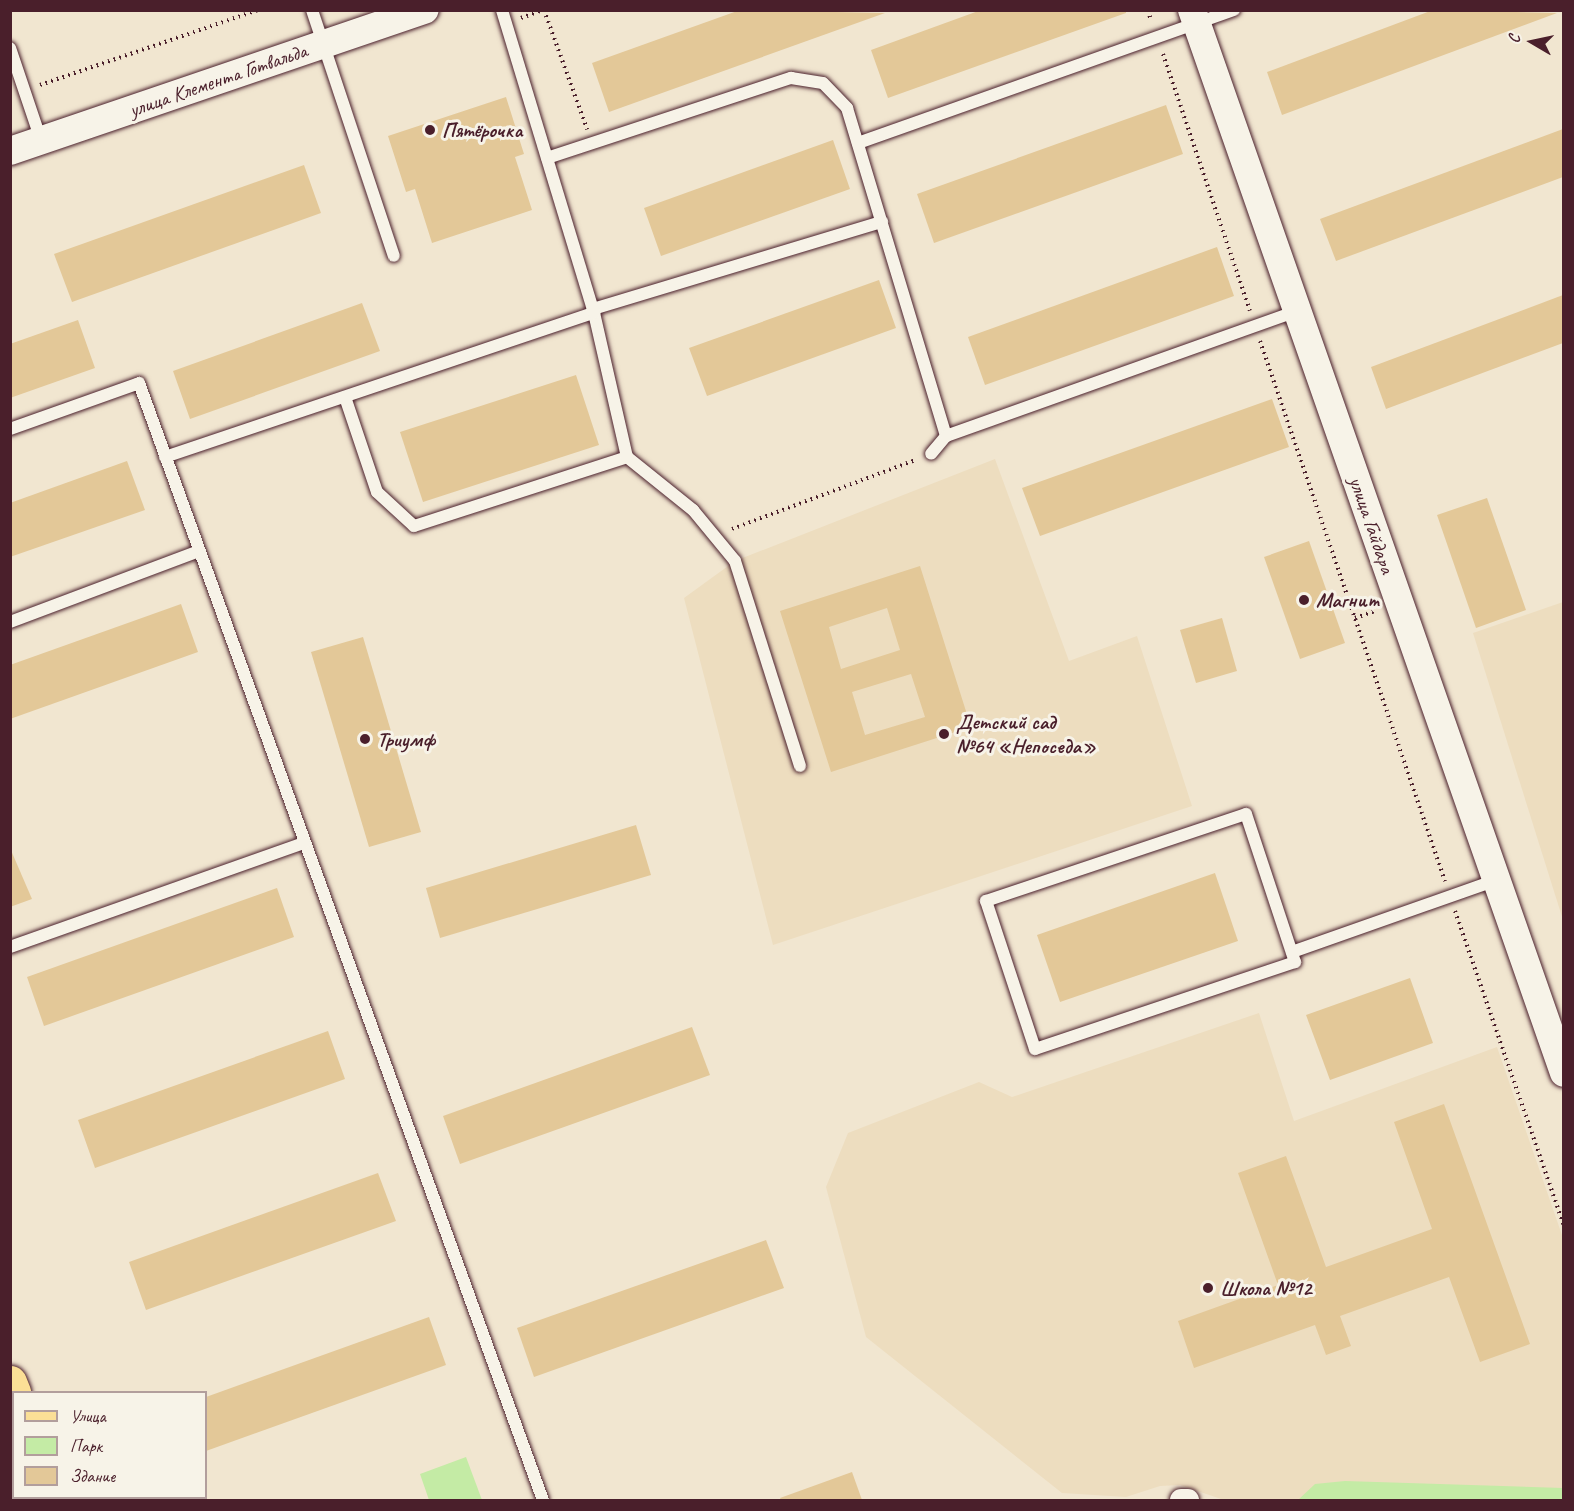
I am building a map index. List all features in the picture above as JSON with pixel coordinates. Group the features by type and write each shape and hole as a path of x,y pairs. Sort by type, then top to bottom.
{"street":[{"name":"улица Клемента Готвальда","path":"10,151 425,10"},
{"name":"улица Гайдара","path":"1194,17 1563,1073"},
{"path":"1181,1500 1188,1500"}],"lane":[{"path":"312,10 394,256"},
{"path":"502,10 594,311 627,457 693,510 735,561 800,766"},
{"path":"858,143 1157,38 1194,17 1234,10"},
{"path":"10,48 41,140"},
{"path":"547,158 791,78 823,83 847,108 946,436"},
{"path":"165,457 594,311 882,222"},
{"path":"931,454 946,436 1297,311"},
{"path":"10,429 138,383 543,1500"},
{"path":"345,397 377,492 414,526 627,457"},
{"path":"10,622 199,551"},
{"path":"1246,814 1292,952 1295,962 1035,1049 986,902 1246,814"},
{"path":"10,947 304,843"},
{"path":"1292,952 1496,880"}],"path":[{"path":"24,90 258,10"},
{"path":"544,10 592,144"},
{"path":"1148,10 1563,1225"},
{"path":"714,536 931,454"}],"shaded area":[{"name":"Детский сад №64 «Непоседа»","path":"995,459 1069,661 1137,636 1192,806 773,945 684,598 735,561"},
{"path":"1564,602 1563,920 1473,633"},
{"name":"Школа №12","path":"1259,1013 1294,1121 1497,1047 1563,1238 1563,1500 1224,1500 1180,1485 1160,1486 1126,1497 1062,1493 866,1337 826,1187 848,1133 979,1082 1012,1097"}],"green space":[{"path":"466,1457 482,1500 429,1500 420,1474"},
{"path":"1345,1481 1563,1488 1563,1500 1298,1500 1315,1484"}],"building":[{"path":"740,10 885,13 609,112 592,63"},
{"path":"981,10 1126,10 1126,13 888,98 871,50"},
{"path":"1433,10 1557,13 1282,115 1267,72"},
{"path":"506,97 524,154 515,157 532,210 432,243 415,189 406,192 388,136"},
{"path":"1166,105 1183,154 934,243 917,194"},
{"path":"1563,129 1563,177 1336,261 1320,219"},
{"path":"833,140 850,189 661,256 644,208"},
{"path":"304,165 321,213 72,302 54,254"},
{"path":"1217,247 1234,296 985,385 968,337"},
{"path":"879,280 896,328 707,396 689,348"},
{"path":"1563,295 1563,343 1386,409 1371,367"},
{"path":"362,303 380,351 190,419 173,371"},
{"path":"78,320 95,368 10,398 10,344"},
{"path":"576,375 599,445 423,502 400,432"},
{"path":"1272,399 1289,447 1040,536 1022,488"},
{"path":"127,461 145,510 10,557 10,503"},
{"path":"1487,498 1526,610 1476,628 1437,515"},
{"name":"Магнит","path":"1309,541 1345,643 1300,659 1264,557"},
{"path":"920,566 971,727 831,772 780,611","holes":["887,608 900,650 841,669 829,627","911,674 925,717 865,735 852,692"]},
{"path":"181,604 198,652 10,719 10,665"},
{"path":"1222,618 1237,671 1196,683 1180,630"},
{"path":"363,637 421,832 369,847 311,652"},
{"path":"636,825 651,875 440,938 426,888"},
{"path":"10,848 32,899 10,907"},
{"path":"1215,873 1238,941 1060,1002 1037,935"},
{"path":"277,888 294,937 44,1026 27,977"},
{"path":"1410,978 1433,1043 1330,1080 1306,1015"},
{"path":"692,1027 710,1075 460,1164 443,1116"},
{"path":"328,1031 345,1079 95,1168 78,1120"},
{"path":"1444,1104 1530,1344 1480,1362 1449,1277 1340,1316 1351,1346 1326,1355 1315,1325 1194,1368 1178,1321 1278,1285 1238,1173 1286,1156 1326,1267 1432,1229 1394,1122"},
{"path":"378,1173 396,1221 146,1310 129,1262"},
{"path":"766,1240 784,1288 534,1377 517,1328"},
{"path":"429,1317 446,1365 207,1451 207,1397"},
{"path":"852,1472 862,1500 781,1500 780,1498"}],"place":[{"name":"Пятёрочка","path":"430,130"},
{"name":"Магнит","path":"1304,600"},
{"name":"Детский сад №64 «Непоседа»","path":"944,734"},
{"name":"Триумф","path":"365,739"},
{"name":"Школа №12","path":"1208,1288"}]}
